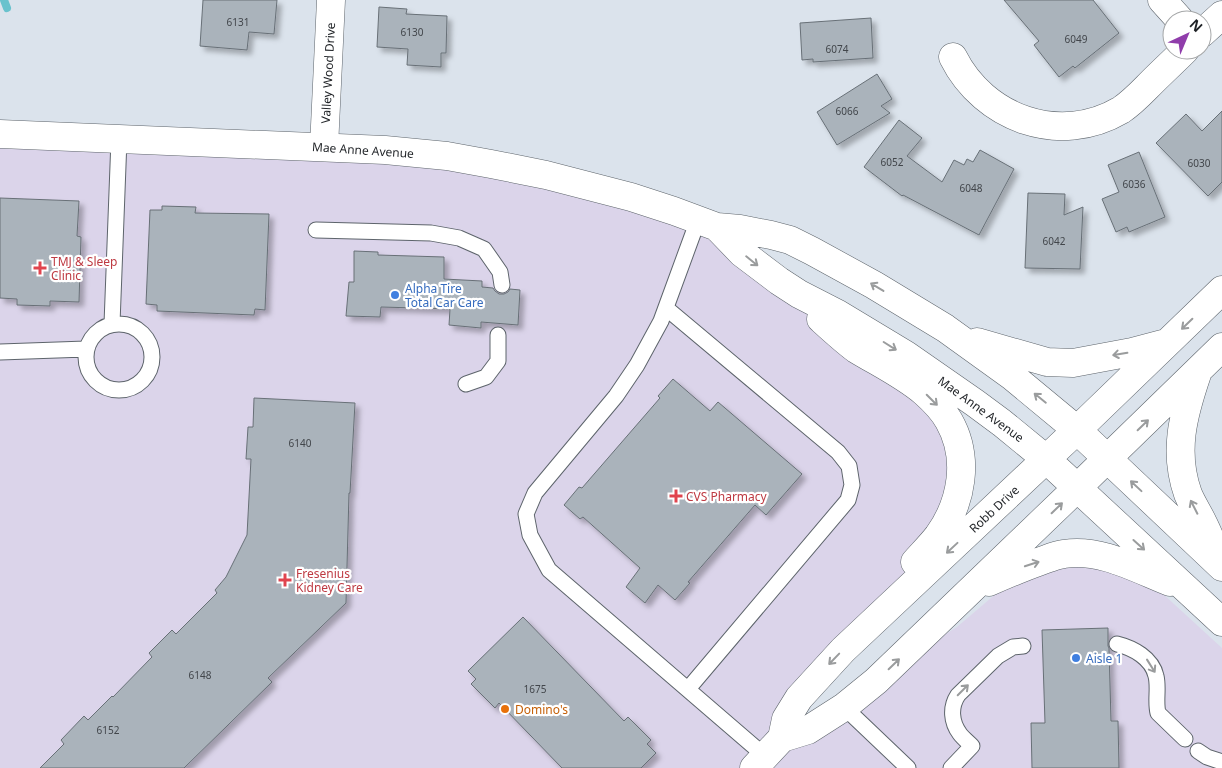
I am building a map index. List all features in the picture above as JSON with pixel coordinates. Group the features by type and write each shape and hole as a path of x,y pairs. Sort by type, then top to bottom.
{"main road":[{"name":"Valley Wood Drive","path":"324,147 331,0"},
{"path":"1162,0 1171,10"},
{"path":"1212,24 1222,15"},
{"path":"953,57 964,76 972,85 1005,112 1028,122 1064,127 1100,120 1122,109 1133,102 1175,60"},
{"name":"Mae Anne Avenue","path":"0,134 385,150 447,156 592,186 708,224 756,231 790,240 867,281 954,335 1020,382 1077,430 1222,567"},
{"name":"Mae Anne Avenue","path":"708,224 758,266 799,294 838,314 906,355 975,403 1028,444 1222,622"},
{"name":"Robb Drive","path":"767,754 792,709 806,689 843,650 1077,430 1222,290"},
{"path":"799,294 846,341 924,392 948,419 958,443 962,471 960,487 950,516 938,535 909,567 893,589 882,614"},
{"path":"954,335 1047,362 1073,363 1132,352 1168,342"},
{"path":"767,754 844,707 876,681 1222,347"},
{"path":"1199,370 1182,425 1181,458 1188,495 1222,567"},
{"path":"971,590 1018,569 1054,556 1081,553 1116,560 1187,589"}],"lane":[{"path":"112,324 120,139"},
{"path":"708,224 661,321 637,365 621,388 535,493 526,514 530,535 549,570 767,754"},
{"path":"316,230 431,233 459,238 484,249 500,272 502,285"},
{"path":"666,308 838,452 849,466 852,485 848,500 688,689"},
{"path":"112,324 124,324 134,327 143,334 149,344 152,355 151,366 146,376 137,384 127,389 116,390 105,387 95,381 89,371 86,349 90,340 103,327 112,324"},
{"path":"466,384 486,377 498,361 498,335"},
{"path":"0,352 86,349"},
{"path":"1117,644 1133,649 1148,661 1156,676 1156,707 1158,712 1185,739"},
{"path":"951,768 972,746 960,734 954,722 952,713 954,701 998,656 1013,647 1023,646"},
{"path":"844,707 908,768"},
{"path":"1198,751 1207,757 1222,762"}],"shaded area":[{"path":"0,134 385,150 674,211 911,383 962,471 909,567 754,768 0,768"},
{"path":"1053,559 1150,582 1222,648 1222,768 755,768 957,627 1005,586"}],"building":[{"path":"203,0 277,0 274,34 249,32 247,50 200,46"},
{"path":"1004,0 1093,0 1119,33 1075,68 1073,66 1059,77 1034,45 1039,41"},
{"path":"379,7 407,9 406,14 447,16 446,53 441,53 441,67 407,65 408,49 377,47"},
{"path":"871,18 873,58 813,62 813,59 802,60 800,23"},
{"path":"877,74 892,99 881,106 890,113 837,145 817,112"},
{"path":"1222,111 1222,182 1208,196 1156,143 1186,114 1202,131"},
{"path":"899,120 922,138 907,156 942,182 954,160 964,165 967,159 973,162 980,150 1014,169 979,235 902,196 864,167"},
{"path":"1139,152 1165,217 1129,232 1127,227 1116,232 1102,199 1119,192 1108,165"},
{"path":"1028,193 1065,194 1064,215 1083,207 1080,269 1025,268"},
{"name":"TMJ & Sleep Clinic","path":"0,198 79,201 77,236 81,237 79,302 50,301 50,306 17,305 17,299 0,298"},
{"path":"162,206 196,207 195,213 269,214 265,310 255,309 254,315 157,311 157,305 146,304 150,210 162,210"},
{"name":"Alpha Tire Total Car Care","path":"354,251 378,252 378,255 444,257 444,279 482,281 482,287 493,288 499,294 504,294 510,289 520,290 518,325 481,322 481,328 449,325 450,309 381,307 380,317 346,316 349,282 354,282"},
{"name":"CVS Pharmacy","path":"673,379 710,411 718,402 802,474 766,515 755,505 688,582 690,583 675,600 658,585 645,603 626,587 640,568 583,517 580,519 564,505 579,487 582,488 660,398 658,396"},
{"path":"254,398 355,403 349,493 346,603 268,678 272,682 184,768 40,768 64,744 61,740 84,716 88,720 113,697 152,657 149,653 172,630 176,634 217,593 215,590 226,577 247,535 251,459 246,459 248,427 253,427"},
{"path":"523,617 624,721 628,717 651,740 647,744 656,753 641,768 562,768 499,703 495,708 471,684 476,679 468,671"},
{"path":"1108,628 1111,721 1118,721 1119,768 1032,768 1031,723 1045,723 1042,630"}],"waterway":[{"path":"4,0 7,8"}],"place":[{"name":"TMJ & Sleep Clinic","path":"40,268"},
{"name":"Alpha Tire Total Car Care","path":"395,295"},
{"name":"CVS Pharmacy","path":"676,496"},
{"name":"Fresenius Kidney Care","path":"285,580"},
{"name":"Aisle 1","path":"1076,658"},
{"name":"Domino's","path":"505,709"}]}
